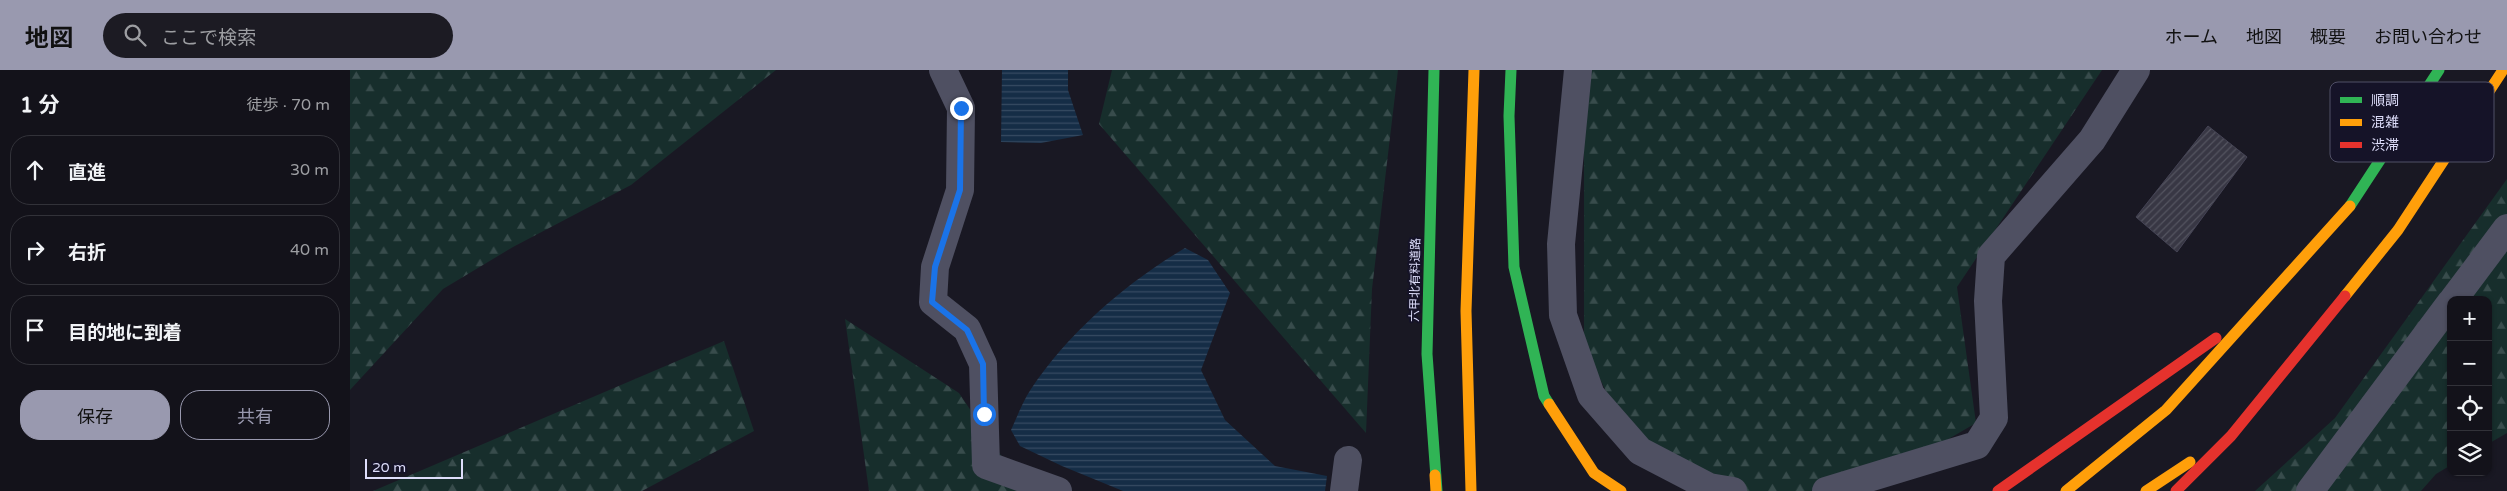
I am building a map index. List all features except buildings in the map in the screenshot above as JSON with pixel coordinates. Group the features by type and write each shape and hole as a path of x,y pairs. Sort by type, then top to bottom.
{"main road":[{"name":"六甲北有料道路","path":"1434,70 1427,354 1436,491"},
{"path":"1471,491 1466,311 1474,70"},
{"path":"1511,70 1509,116 1514,267 1544,396 1594,473 1621,491"},
{"path":"2431,82 2439,70"},
{"path":"2494,84 2503,70"},
{"path":"2066,491 2166,410 2357,198 2380,162"},
{"path":"2176,491 2231,436 2398,230 2443,162"},
{"path":"1998,491 2256,310"},
{"path":"2146,491 2231,436"}],"street":[{"path":"943,70 961,108 960,190 935,267 932,302 967,330 983,364 986,465 1058,491"},
{"path":"1578,70 1561,244 1563,315 1591,395 1640,451 1708,487 1733,491"},
{"path":"1826,491 1977,444 1994,418 1988,301 1991,256 2092,140 2136,70"},
{"path":"2456,296 2507,228"},
{"path":"2310,491 2447,308"},
{"path":"1344,491 1348,460"}],"green space":[{"path":"350,70 776,70 631,185 513,247 443,289 350,390"},
{"path":"1112,70 1398,70 1372,289 1366,433 1099,124"},
{"path":"1584,70 2102,70 1957,287 1976,423 1859,491 1746,491 1629,440 1584,345"},
{"path":"2507,179 2507,433 2492,442 2492,296 2447,296 2447,467 2436,474 2421,491 2255,491 2335,418"},
{"path":"845,319 959,393 1025,491 869,491"},
{"path":"724,341 754,431 642,491 373,491"}],"water":[{"path":"1002,70 1068,70 1068,90 1083,135 1041,143 1001,142"},
{"path":"1185,248 1208,260 1230,293 1201,370 1225,420 1275,466 1327,476 1325,491 1123,491 1062,466 1020,446 1011,430 1031,389 1046,368 1100,310 1141,277"}],"traffic: fast":[{"path":"1434,70 1427,354 1437,491"},
{"path":"1511,70 1509,116 1514,267 1544,396 1549,404"},
{"path":"2431,82 2439,70"},
{"path":"2350,206 2379,162"}],"traffic: slow":[{"path":"1471,491 1466,311 1474,70"},
{"path":"2494,84 2503,70"},
{"path":"2345,296 2398,230 2443,162"},
{"path":"2066,491 2166,410 2350,206"},
{"path":"1549,404 1594,473 1621,491"},
{"path":"2146,491 2190,462"},
{"path":"1435,475 1436,491"}],"traffic: jam":[{"path":"2176,491 2231,436 2345,296"},
{"path":"1998,491 2216,338"}],"route":[{"path":"961,108 960,190 935,267 932,302 967,330 983,364 984,414"}]}
